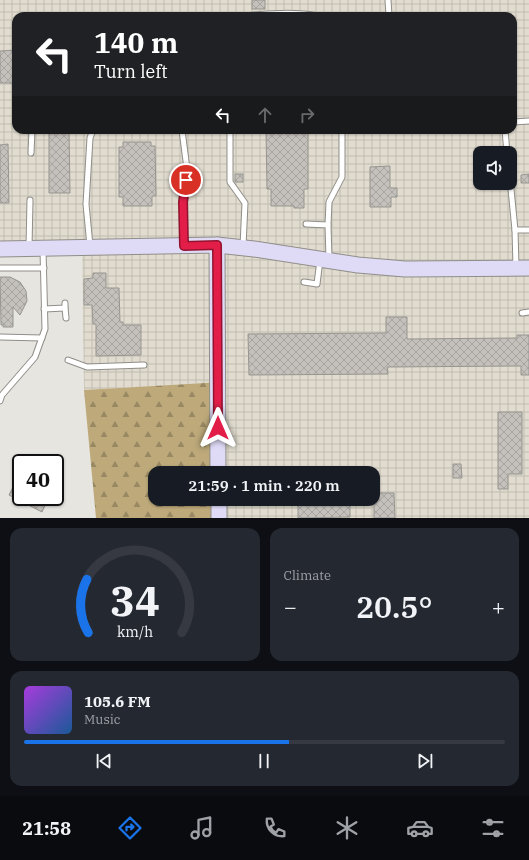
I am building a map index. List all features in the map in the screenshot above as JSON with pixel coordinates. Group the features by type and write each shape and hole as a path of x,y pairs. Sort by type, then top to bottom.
{"street":[{"path":"217,245 218,466"},
{"path":"0,249 36,247 217,245 358,265 405,269 522,268"},
{"path":"218,506 219,518"}],"lane":[{"path":"388,0 389,12"},
{"path":"517,122 529,121"},
{"path":"31,153 32,134"},
{"path":"90,247 86,204 92,134"},
{"path":"183,134 187,169 183,202 184,246"},
{"path":"230,134 230,182 245,203 243,248"},
{"path":"304,282 317,284 325,260 328,202 342,177 342,134"},
{"path":"505,134 506,146"},
{"path":"511,190 515,230 522,268"},
{"path":"0,401 2,395 35,357 45,330 44,268 36,247 30,200"},
{"path":"306,224 328,225"},
{"path":"515,230 529,230"},
{"path":"0,268 44,268"},
{"path":"44,309 65,306 66,318"},
{"path":"522,313 529,312"},
{"path":"0,337 42,338"},
{"path":"68,360 87,367 144,365"}],"shaded area":[{"path":"0,0 529,0 529,518 217,518 218,506 380,506 380,466 219,466 222,382 84,390 82,251 0,252"}],"green space":[{"path":"222,382 219,466 148,466 148,506 218,506 217,518 96,518 84,390"}],"building":[{"path":"252,0 265,0 265,9 252,9"},
{"path":"12,50 12,83 0,83 0,51"},
{"path":"49,134 69,134 70,193 49,193"},
{"path":"266,134 308,134 308,189 304,189 304,208 294,208 294,206 271,206 271,189 267,189"},
{"path":"123,142 151,142 151,146 155,146 156,196 152,196 152,206 123,206 123,197 119,197 119,147 123,147"},
{"path":"8,144 9,203 0,203 0,145"},
{"path":"390,166 390,188 397,188 397,197 391,197 391,207 370,207 370,167"},
{"path":"235,174 243,174 243,182 235,182"},
{"path":"529,174 529,183 521,183 521,175"},
{"path":"93,273 106,273 106,288 119,288 120,322 123,322 123,325 141,325 141,355 96,356 96,324 93,324 92,305 84,305 84,279 93,278"},
{"path":"0,277 10,277 20,282 26,291 27,301 20,315 13,307 13,327 3,327 3,325 1,325"},
{"path":"386,317 407,317 407,339 517,338 517,335 529,335 529,375 521,375 521,366 387,367 388,374 249,375 248,334 386,333"},
{"path":"498,412 522,412 522,474 508,474 508,489 498,489"},
{"path":"453,464 461,464 462,478 453,478"},
{"path":"12,489 12,497 9,495"},
{"path":"380,493 394,493 395,518 374,518 374,506 380,506"},
{"path":"30,506 45,506 42,512"},
{"path":"298,506 350,506 350,517 298,518"}],"route":[{"path":"186,180 183,202 184,246 217,245 218,428"}]}
